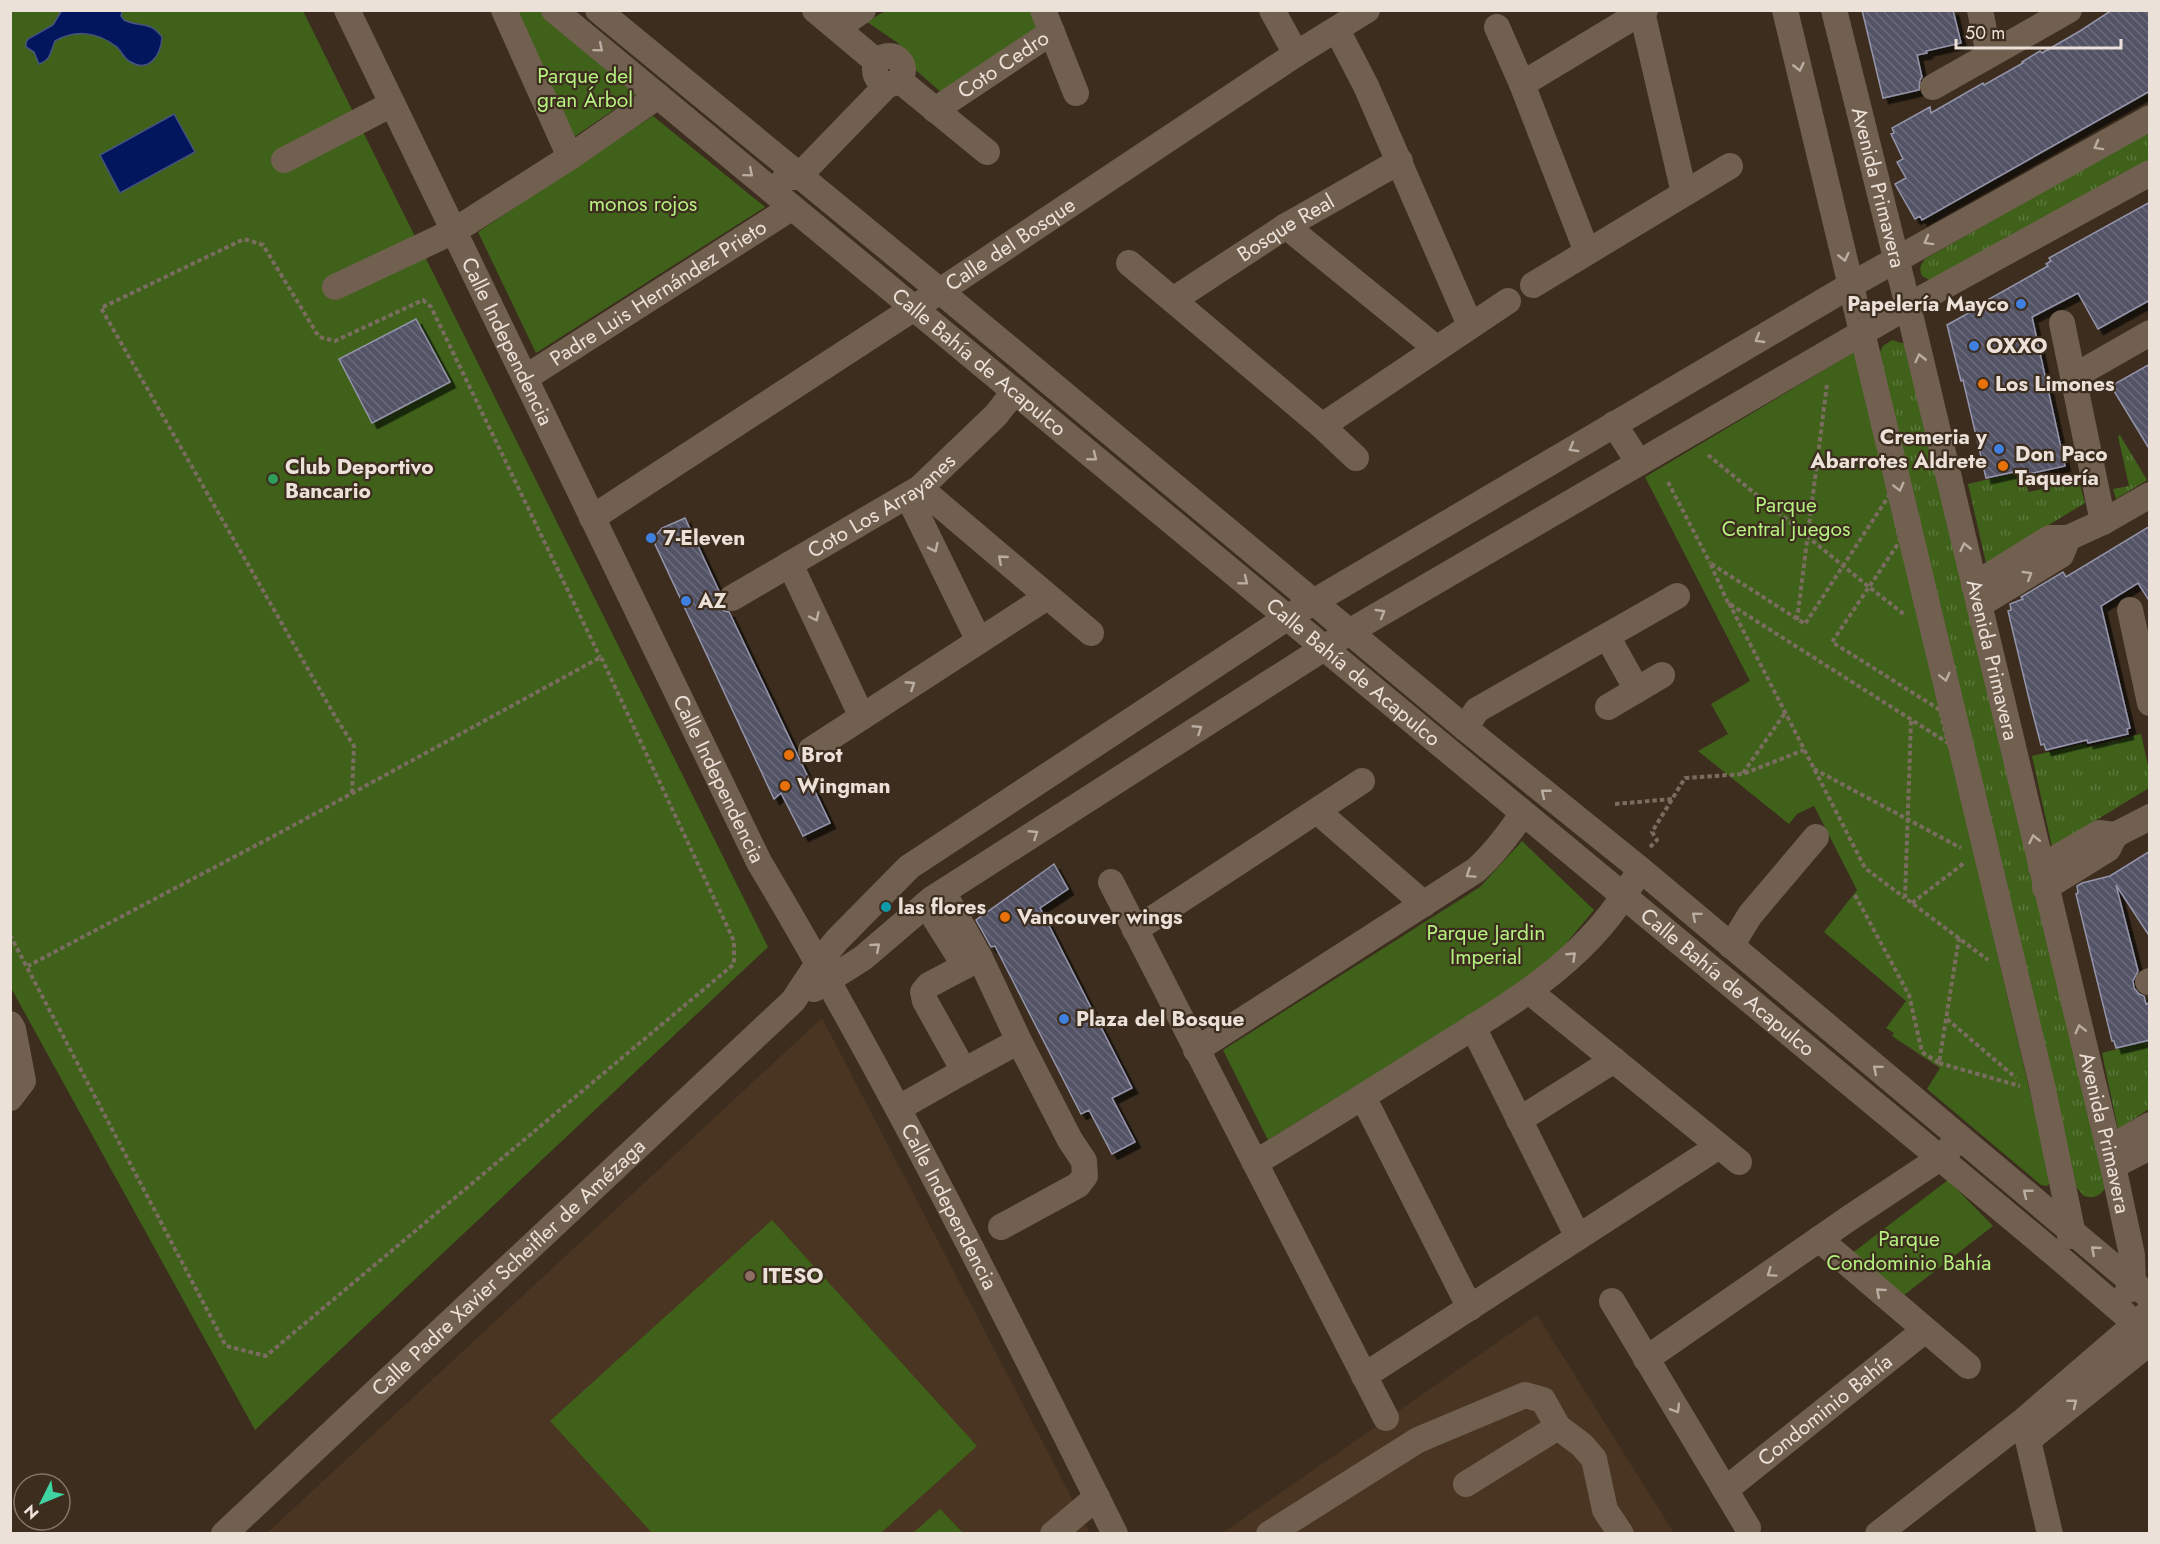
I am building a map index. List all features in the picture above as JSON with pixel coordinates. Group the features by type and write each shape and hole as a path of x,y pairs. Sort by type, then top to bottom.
{"street":[{"name":"Calle Independencia","path":"347,10 759,862 824,972 899,1108 1115,1533"},
{"path":"504,10 570,157"},
{"name":"Calle Bahía de Acapulco","path":"598,10 787,184 913,309 1288,617 2115,1306 2146,1329"},
{"path":"815,10 885,75 935,110 987,152"},
{"path":"837,28 863,10"},
{"path":"1272,10 1296,54"},
{"name":"Calle del Bosque","path":"592,518 913,309 1296,54 1367,10"},
{"path":"1785,10 2043,1085 2072,1230 2068,1242 2056,1255"},
{"name":"Avenida Primavera","path":"1834,10 1908,306 2141,1290"},
{"path":"1980,10 1989,55"},
{"path":"1933,87 2069,10"},
{"path":"1522,84 1643,11 1684,193"},
{"name":"Calle Bahía de Acapulco","path":"567,15 658,96 940,291 1312,602 1640,869 2141,1290"},
{"path":"1047,21 1076,93"},
{"name":"Coto Cedro","path":"935,110 1047,21"},
{"path":"1497,27 1522,84 1587,252"},
{"path":"1337,30 1366,86 1400,161 1470,325"},
{"name":"Padre Luis Hernández Prieto","path":"525,378 787,184 885,75"},
{"path":"335,286 454,231 570,157 658,96"},
{"path":"284,160 392,104"},
{"name":"Calle Padre Xavier Scheifler de Amézaga","path":"224,1533 824,972 837,940 909,867 1312,602 1896,259 2150,118"},
{"name":"Bosque Real","path":"1173,300 1286,225 1400,161"},
{"path":"1533,285 1730,166"},
{"path":"824,972 863,958 934,898 1349,632 1862,332 2150,173"},
{"path":"1286,225 1436,348"},
{"path":"1129,263 1322,426 1356,458"},
{"path":"1322,426 1508,301"},
{"path":"2062,323 2103,522"},
{"path":"2073,377 2150,333"},
{"name":"Coto Los Arrayanes","path":"732,598 914,492 996,415 1014,392"},
{"path":"1614,424 1639,463"},
{"path":"914,492 1091,633"},
{"path":"914,492 979,641"},
{"path":"1977,595 2061,555 2068,538 2103,522 2150,495"},
{"path":"790,564 862,717"},
{"path":"1465,728 1477,710 1677,596"},
{"path":"811,750 1047,597"},
{"path":"2130,610 2146,662 2150,703"},
{"path":"1607,636 1637,690"},
{"path":"1608,706 1662,675"},
{"path":"1135,930 1362,781"},
{"path":"1317,811 1424,904"},
{"path":"1196,1050 1476,870 1509,835 1523,813"},
{"path":"2043,877 2099,833 2115,835 2150,818"},
{"path":"1731,946 1750,915 1816,837"},
{"path":"909,867 934,898 973,962 1019,1041 1070,1140 1084,1161 1085,1176 1078,1185 1001,1227"},
{"path":"1255,1163 1529,991 1573,957 1592,937 1624,896 1640,869"},
{"path":"1110,882 1386,1418"},
{"path":"964,1071 925,1001 923,992 929,985 973,962"},
{"path":"1529,991 1739,1162"},
{"path":"10,1024 13,1029 23,1082 10,1098"},
{"path":"1473,1027 1578,1237"},
{"path":"899,1108 1019,1041"},
{"path":"1831,1068 1848,1045"},
{"path":"1519,1120 1614,1060"},
{"path":"1363,1097 1470,1308"},
{"path":"2111,1157 2150,1125"},
{"path":"1646,1359 1820,1239 1946,1163 1967,1144"},
{"path":"1364,1376 1719,1146"},
{"path":"2111,1157 2150,1147"},
{"path":"1820,1239 1968,1366"},
{"path":"2115,1306 2141,1290"},
{"path":"1612,1301 1748,1528"},
{"path":"1878,1533 2025,1431 2146,1329"},
{"name":"Condominio Bahía","path":"1725,1490 1925,1330"},
{"path":"1269,1533 1418,1440 1525,1395 1543,1400 1558,1427 1582,1444 1594,1459 1605,1509 1621,1533"},
{"path":"1466,1484 1558,1427"},
{"path":"2025,1431 2050,1533"},
{"path":"1053,1533 1097,1497"}],"path":[{"path":"10,934 226,1346 266,1356 734,964 734,941 431,307 423,300 335,341 320,337 262,245 244,239 101,308 354,746 352,793"},
{"path":"1797,620 1827,384"},
{"path":"1708,455 1919,625 1932,623"},
{"path":"1668,483 1865,868 2000,969 2014,967"},
{"path":"1710,563 1805,624 1890,494 1900,541 1832,642 1940,710 1948,743 1728,603"},
{"path":"28,966 600,657"},
{"path":"1743,774 1785,713"},
{"path":"1905,897 1911,720"},
{"path":"1640,869 1644,854 1657,840 1652,832 1685,778 1743,774 1804,750"},
{"path":"1814,768 1965,850"},
{"path":"1615,804 1673,799"},
{"path":"1912,903 1966,862"},
{"path":"1855,894 1909,995 1922,1052 1939,1063 2029,1089 1946,1018"},
{"path":"1939,1063 1959,938"}],"shaded area":[{"path":"62,10 122,11 121,16 124,20 149,26 162,37 159,50 153,61 148,64 136,64 127,60 110,42 95,35 79,34 55,41 48,57 39,64 34,52 26,47 26,43 28,39 53,25"},
{"path":"174,114 195,152 120,193 100,155"},
{"name":"ITESO","path":"822,1018 1090,1533 266,1534"},
{"path":"1537,1315 1674,1533 1221,1534"}],"green space":[{"path":"1044,10 1051,26 944,95 910,65 898,43 867,22 885,11"},
{"name":"Club Deportivo Bancario","path":"11,11 303,11 768,947 255,1430 11,988"},
{"name":"Parque del gran Árbol","path":"513,11 542,11 640,92 574,137"},
{"name":"monos rojos","path":"653,116 765,207 536,353 478,232"},
{"path":"2149,132 2149,160 1937,280 1931,281 1922,276 1920,267 1925,259"},
{"path":"1892,340 1905,344 2106,1187 2094,1197 2084,1196 2076,1187 1878,356 1883,346"},
{"name":"Parque Central juegos","path":"1856,351 2051,1182 2047,1186 2041,1185 1927,1089 1940,1068 1892,1036 1894,1033 1886,1028 1906,1001 1824,932 1857,890 1814,806 1797,814 1789,824 1698,751 1728,734 1711,704 1750,681 1645,477"},
{"path":"2120,435 2147,480 2116,499 2113,489 2129,486 2118,436"},
{"path":"2024,471 2028,492 2079,481 2085,503 1986,563 1968,484"},
{"path":"2141,734 2149,770 2149,788 2052,847 2032,756 2086,743 2087,747"},
{"name":"Parque Jardin Imperial","path":"1522,841 1594,910 1558,953 1519,986 1268,1140 1223,1050 1480,887"},
{"path":"2149,1041 2149,1109 2118,1129 2102,1053"},
{"name":"Parque Condominio Bahía","path":"1948,1180 1993,1226 1904,1295 1851,1254"},
{"path":"772,1220 977,1446 881,1533 652,1533 550,1421"},
{"path":"940,1509 963,1533 913,1533"}],"building":[{"path":"1862,10 1953,10 1961,43 1917,55 1922,77 1919,90 1883,98"},
{"path":"2112,10 2150,10 2150,91 1922,220 1920,216 1915,219 1895,184 1906,178 1897,162 1903,159 1891,134 1894,133 1892,128 1930,107 1931,113 1983,83 1984,85 2040,51 2042,53 2080,31"},
{"path":"2150,202 2150,300 2098,329 2078,293 2032,317 2065,466 2024,475 2023,470 1986,478 1963,380 1961,381 1947,325 2048,266 2046,264 2051,261 2049,258"},
{"path":"416,319 450,382 372,423 339,359"},
{"path":"2150,364 2150,450 2111,386"},
{"path":"685,518 719,591 717,598 719,605 724,611 729,612 830,823 803,836 781,793 774,799 655,544 656,535 662,528"},
{"path":"2150,526 2150,602 2138,583 2101,606 2130,728 2127,729 2128,734 2088,743 2087,740 2046,750 2044,744 2041,745 2030,703 2008,611 2011,610 2010,604 2023,599 2021,597 2063,572 2066,577"},
{"path":"2150,851 2150,937 2116,885 2138,971 2133,981 2134,988 2144,996 2146,1004 2150,1003 2150,1040 2116,1048 2112,1041 2076,894 2078,893 2077,886 2110,876"},
{"name":"Plaza del Bosque","path":"1054,864 1068,889 1040,908 1132,1088 1112,1098 1135,1142 1112,1154 1089,1110 1081,1114 995,946 991,947 976,920"}],"place":[{"name":"Papelería Mayco","path":"2021,304"},
{"name":"OXXO","path":"1974,346"},
{"name":"Los Limones","path":"1983,384"},
{"name":"Cremeria y Abarrotes Aldrete","path":"1999,449"},
{"name":"Don Paco Taquería","path":"2003,466"},
{"name":"Club Deportivo Bancario","path":"273,479"},
{"name":"7-Eleven","path":"651,538"},
{"name":"AZ","path":"686,601"},
{"name":"Brot","path":"789,755"},
{"name":"Wingman","path":"785,786"},
{"name":"las flores","path":"886,907"},
{"name":"Vancouver wings","path":"1005,917"},
{"name":"Plaza del Bosque","path":"1064,1019"},
{"name":"ITESO","path":"750,1276"}]}
